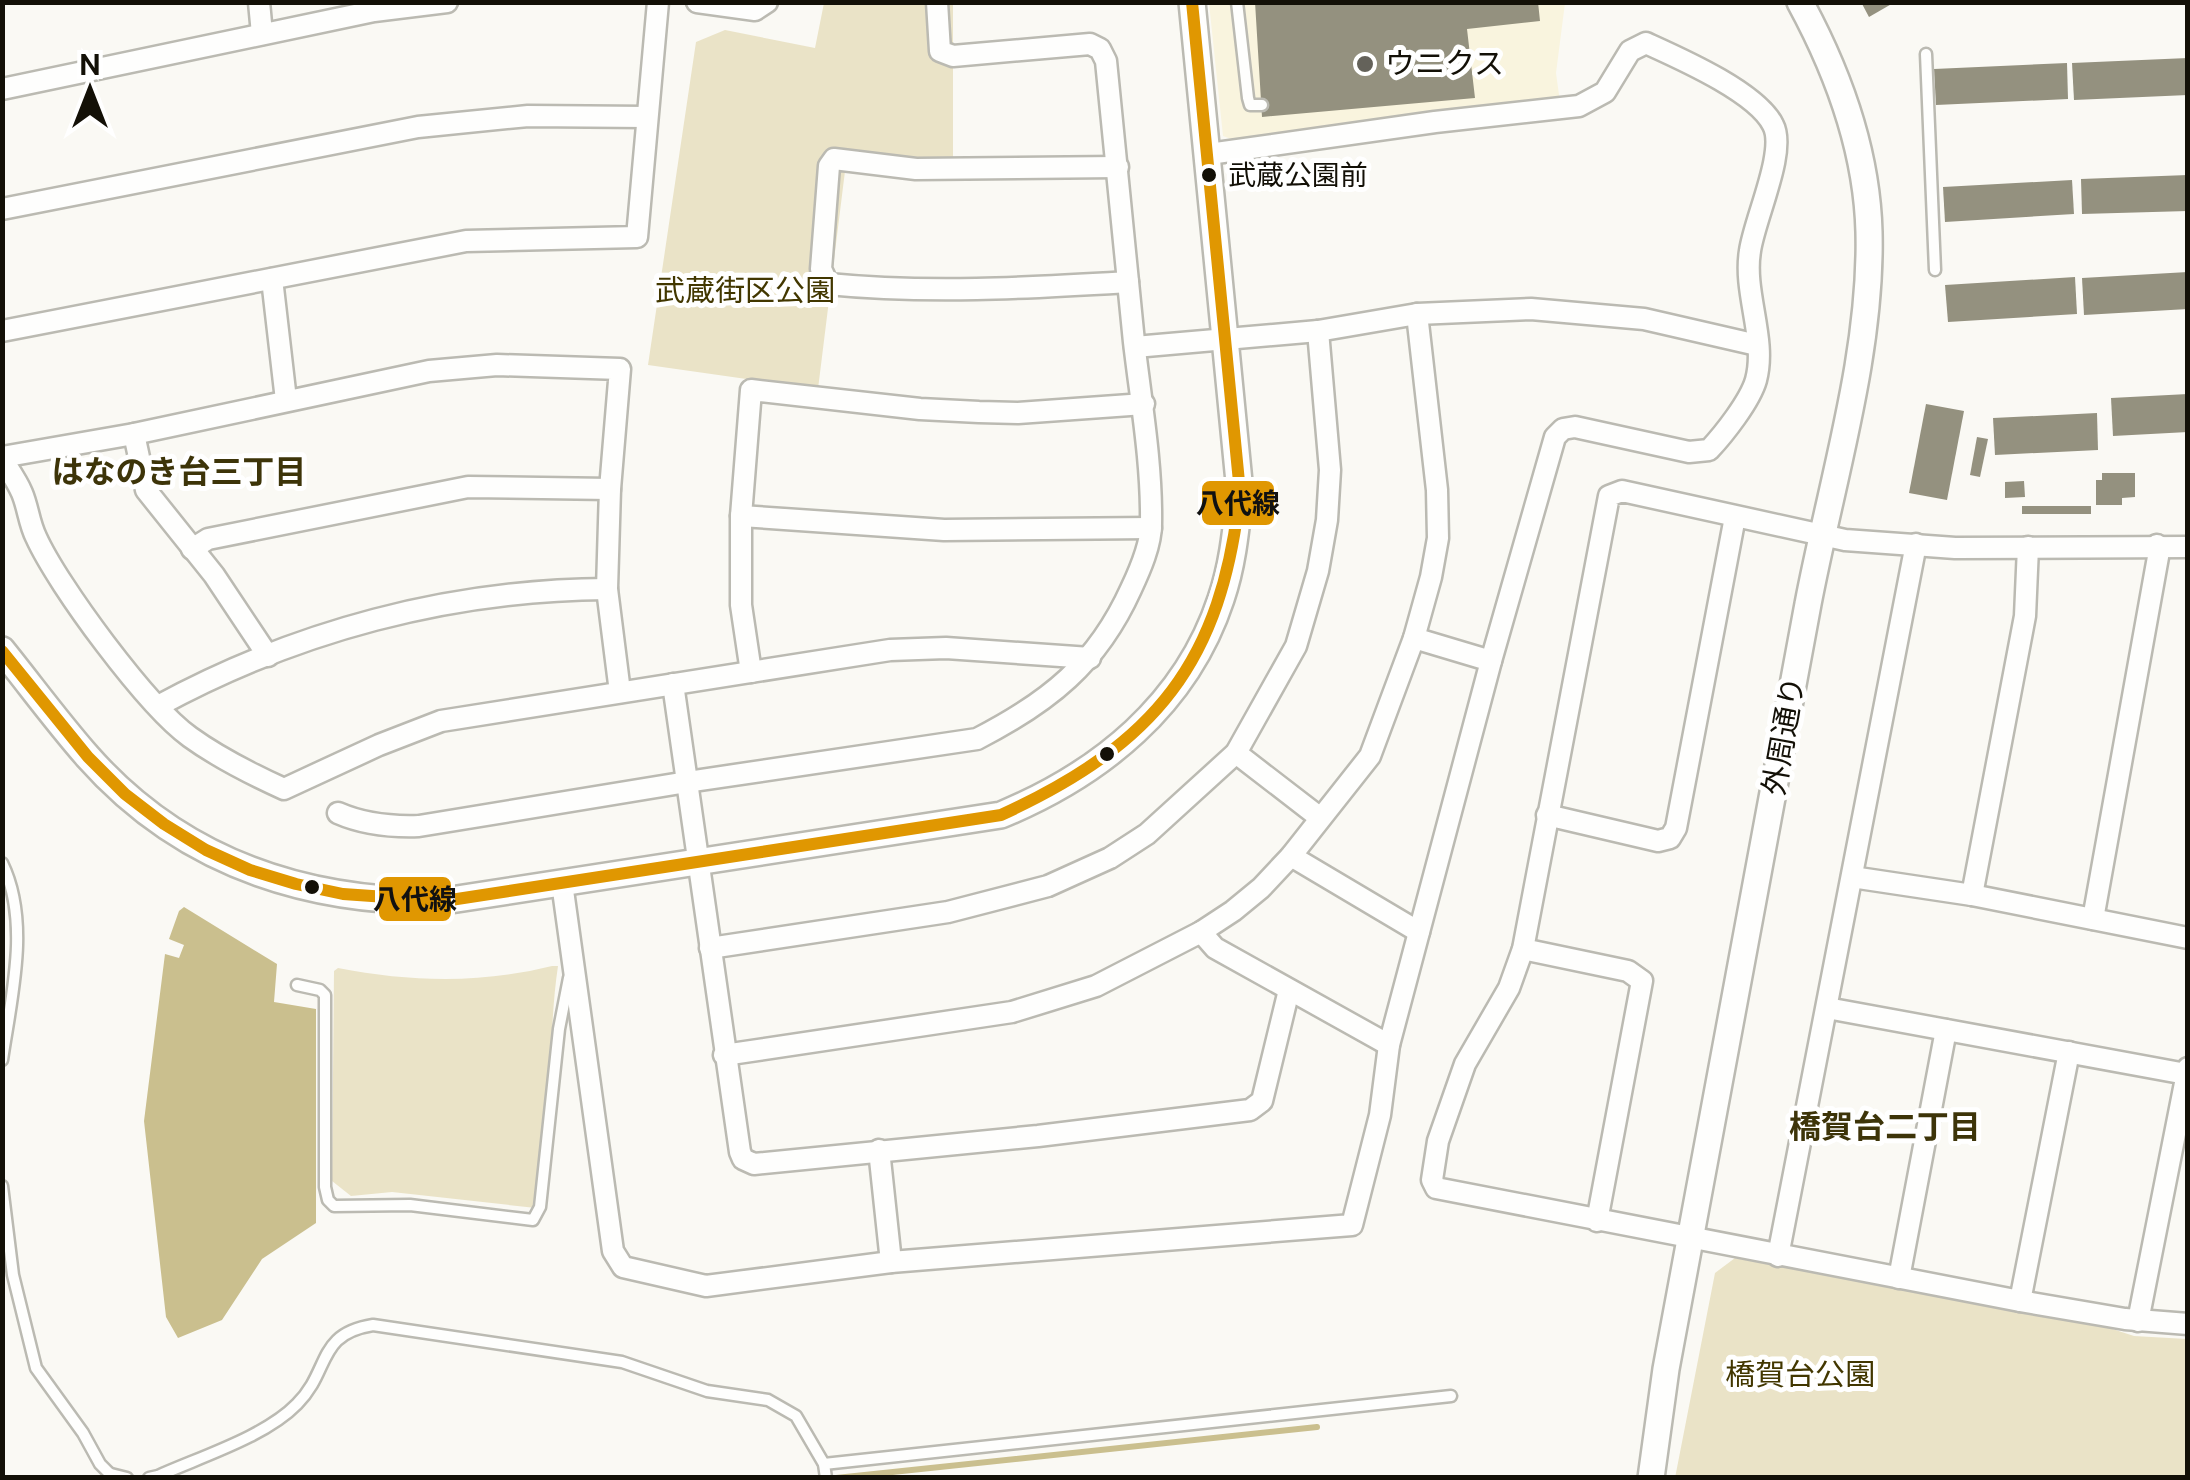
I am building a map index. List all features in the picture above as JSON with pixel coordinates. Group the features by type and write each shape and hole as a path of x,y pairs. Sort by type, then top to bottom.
{"street":[{"path":"259,2 262,34"},
{"path":"2,89 373,7 447,2"},
{"path":"2,331 466,241 637,237 658,2"},
{"path":"697,2 755,10 767,2"},
{"path":"338,813 354,820 420,826 977,740 1019,718 1060,689 1090,658 1117,620 1138,574 1151,528 1144,404 1106,61 1100,50 1090,44 953,56 940,50 937,2"},
{"path":"2,650 90,760 133,799 204,850 242,869 301,888 387,902 444,901 1001,815 1042,798 1096,765 1156,714 1189,665 1220,602 1233,553 1240,492 1192,2"},
{"name":"外周通り","path":"1652,1478 1666,1369 1821,535 1862,341 1869,280 1865,186 1852,124 1800,2"},
{"path":"562,883 613,1251 623,1267 706,1286 891,1262 1347,1228 1355,1220 1380,1115 1389,1045 1490,661 1555,437 1563,428 1575,428 1689,452 1709,450 1725,432 1756,381 1757,345 1748,273 1750,250 1778,142 1773,123 1717,76 1646,43 1630,50 1605,92 1579,106 1209,154"},
{"path":"2,209 418,126 528,116 647,116"},
{"path":"1118,167 916,169 834,159 828,182 821,269 828,284 896,290 982,291 1128,282"},
{"path":"272,279 286,400"},
{"path":"1135,347 1318,332 1416,314 1531,310 1644,319 1757,345"},
{"path":"724,1054 1012,1012 1054,1001 1136,968 1201,932 1261,888 1291,856 1370,756 1414,638 1431,577 1438,538 1437,490 1416,314"},
{"path":"710,948 948,912 1048,886 1110,858 1147,834 1236,753 1296,646 1318,571 1330,470 1318,332"},
{"path":"620,692 607,590 620,369 497,365 429,371 2,458 21,491 36,536 61,578 108,646 158,706 187,736 284,790 441,721 890,650 946,648 1090,658"},
{"path":"750,672 742,605 741,516 750,390 979,412 1144,404"},
{"path":"134,434 146,490 224,588 268,656"},
{"path":"192,549 208,539 468,487 610,489"},
{"path":"2188,547 1955,548 1821,535 1622,492 1609,496 1523,949 1510,988 1466,1064 1438,1141 1432,1180 1436,1188 1778,1256 2138,1321 2188,1324"},
{"path":"741,516 944,530 1151,528"},
{"path":"1547,815 1658,841 1670,838 1676,828 1736,517"},
{"path":"1778,1256 1916,544"},
{"path":"2093,919 2158,557 2157,545"},
{"path":"1972,895 2025,616 2028,547"},
{"path":"158,706 214,676 326,633 411,610 545,590 607,590"},
{"path":"1414,638 1490,661"},
{"path":"672,684 724,1054 743,1159 754,1164 1250,1110 1262,1101 1289,990"},
{"path":"1236,753 1320,817"},
{"path":"1291,856 1419,932"},
{"path":"1852,876 1972,895 2188,938"},
{"path":"1201,932 1215,948 1389,1045"},
{"path":"1523,949 1628,971 1642,981 1598,1220"},
{"path":"1826,1008 2187,1071 2138,1321"},
{"path":"1899,1278 1946,1030"},
{"path":"2020,1301 2069,1052"},
{"path":"878,1150 891,1262"}],"lane":[{"path":"1237,2 1248,98 1250,105 1262,105"},
{"path":"1926,54 1935,270"},
{"path":"2,863 15,907 16,949 2,1060"},
{"path":"297,985 320,990 325,995 325,1187 334,1206 410,1205 533,1220 540,1207 559,1029 572,962"},
{"path":"2,1186 14,1274 36,1368 83,1433 100,1464 112,1476 127,1478"},
{"path":"149,1478 277,1420 309,1389 336,1338 352,1328 373,1325 622,1362 706,1391 768,1400 796,1416 825,1471 1452,1396"}],"shaded area":[{"path":"1209,3 1565,3 1556,73 1560,102 1234,140 1223,136"},
{"path":"184,907 277,964 274,1002 316,1009 316,1223 262,1259 222,1320 178,1338 166,1317 144,1121 165,954 179,958 184,945 169,939"}],"green space":[{"name":"武蔵街区公園","path":"824,3 953,3 953,157 947,167 847,155 818,389 648,365 696,42 725,30 815,48"},
{"path":"558,966 545,1209 392,1192 351,1196 332,1181 334,971 338,968 445,979 498,976"},
{"name":"橋賀台公園","path":"1735,1258 2100,1325 2134,1336 2187,1339 2187,1477 1675,1478 1715,1273"}],"building":[{"name":"ウニクス","path":"1255,2 1538,2 1540,21 1467,29 1475,98 1262,117"},
{"path":"1861,2 1895,2 1869,17"},
{"path":"2188,58 2188,95 2074,100 2072,63"},
{"path":"2067,63 2068,99 1936,105 1934,69"},
{"path":"2188,175 2188,211 2082,214 2081,179"},
{"path":"2072,180 2074,214 1945,222 1943,187"},
{"path":"2188,272 2188,309 2084,315 2082,278"},
{"path":"2075,277 2077,314 1948,322 1945,285"},
{"path":"2188,394 2188,432 2113,436 2111,398"},
{"path":"1926,404 1964,411 1947,500 1909,493"},
{"path":"2097,413 2098,450 1995,455 1993,418"},
{"path":"1977,437 1988,439 1980,477 1970,475"},
{"path":"2102,473 2135,473 2135,497 2122,498 2122,505 2096,505 2096,480 2102,480"},
{"path":"2024,481 2025,497 2005,498 2005,482"},
{"path":"2022,506 2091,506 2091,514 2022,514"}],"waterway":[{"path":"836,1478 1317,1427"}],"transit line":[{"name":"八代線","path":"2,651 88,757 125,794 164,824 206,850 250,870 343,894 444,901 1001,815 1055,788 1140,726 1172,691 1197,650 1217,604 1231,552 1240,492 1192,2"}],"place":[{"name":"ウニクス","path":"1365,64"},
{"name":"武蔵公園前","path":"1209,175"}],"district":[{"name":"はなのき台三丁目","path":"179,472"},
{"name":"橋賀台二丁目","path":"1885,1127"}]}
